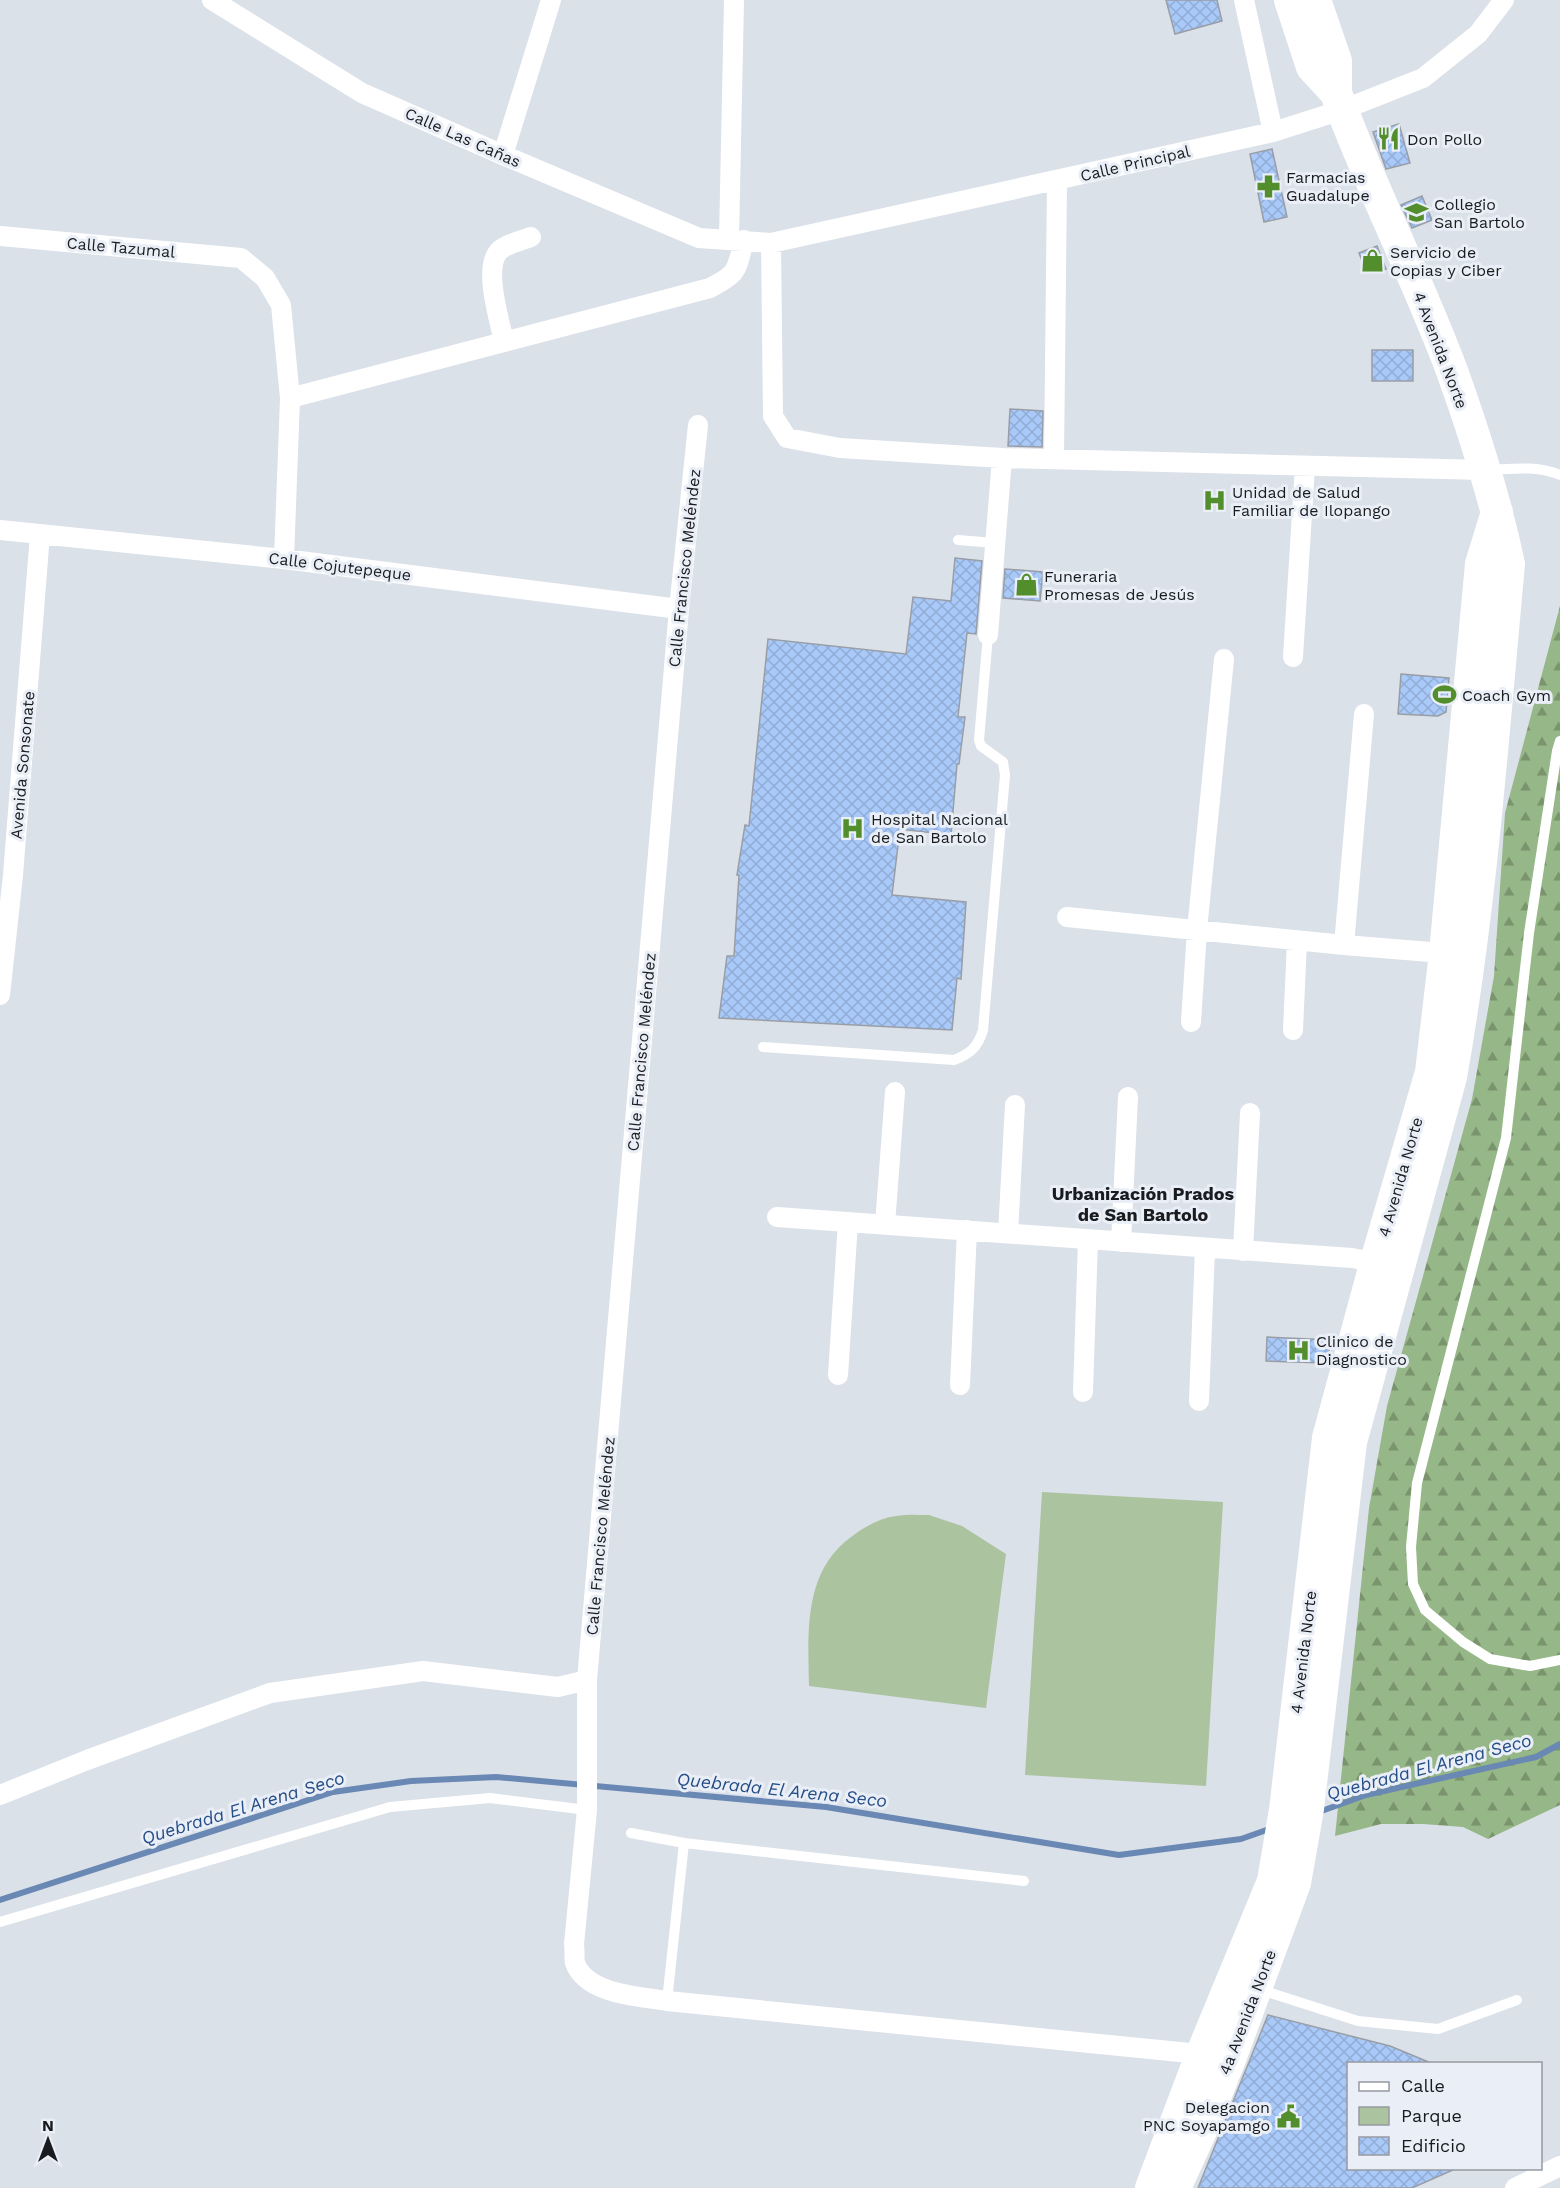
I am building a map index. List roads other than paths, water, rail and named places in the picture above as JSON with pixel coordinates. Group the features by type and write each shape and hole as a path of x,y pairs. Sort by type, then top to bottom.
{"main road":[{"path":"1290,0 1312,67 1339,101"},
{"path":"1315,0 1336,61 1339,101"},
{"name":"4 Avenida Norte","path":"1294,1822 1328,1438 1387,1264 1458,954 1481,564 1497,512 1451,370 1339,101"},
{"name":"4a Avenida Norte","path":"1151,2188 1216,2056 1245,1984 1273,1881 1294,1822"},
{"name":"4a Avenida Norte","path":"1175,2188 1206,2120 1216,2056"}],"street":[{"name":"Calle Las Cañas","path":"212,0 362,93 699,238 736,240"},
{"path":"503,155 551,0"},
{"path":"285,559 290,398 710,288 732,276 737,266 734,0"},
{"path":"1244,0 1273,132"},
{"name":"Calle Principal","path":"736,240 771,243 1273,132 1339,101 1424,78 1478,33 1504,0"},
{"path":"1054,459 1057,181"},
{"name":"Calle Tazumal","path":"0,236 241,258 265,278 281,305 290,398"},
{"path":"504,342 492,282 493,266 498,252 512,243 531,237"},
{"path":"771,243 773,416 787,438 840,448 1002,458 1485,470"},
{"name":"Calle Francisco Meléndez","path":"698,425 679,609 587,1680 587,1804 574,1944 575,1963 586,1977 600,1988 667,2001 1216,2056"},
{"path":"988,635 1002,458"},
{"path":"1293,657 1305,466"},
{"name":"Calle Cojutepeque","path":"0,530 285,559 679,609"},
{"name":"Avenida Sonsonate","path":"0,995 7,874 40,534"},
{"path":"1191,1022 1197,930 1224,659"},
{"path":"1344,945 1364,714"},
{"path":"1067,917 1458,954"},
{"path":"1293,1030 1297,940"},
{"path":"885,1224 895,1092"},
{"path":"1121,1242 1128,1097"},
{"path":"1008,1233 1015,1105"},
{"path":"1243,1251 1250,1113"},
{"path":"777,1217 1352,1258 1387,1264"},
{"path":"838,1376 848,1222"},
{"path":"960,1385 967,1230"},
{"path":"1083,1392 1088,1240"},
{"path":"1199,1401 1205,1248"},
{"path":"0,1796 87,1760 270,1693 423,1671 558,1687 587,1680"},
{"path":"1515,2188 1560,2166"}],"lane":[{"path":"1485,470 1528,468 1546,470 1560,475"},
{"path":"958,540 996,543"},
{"path":"763,1047 954,1060 975,1049 981,1039 1005,775 1003,762 981,746 979,740 988,635"},
{"path":"1560,741 1529,933 1506,1138 1417,1483 1411,1547 1413,1584 1425,1610 1463,1642 1490,1659 1530,1666 1560,1660"},
{"path":"0,1922 390,1807 490,1798 587,1804"},
{"path":"631,1833 684,1843 1024,1881"},
{"path":"667,2001 684,1843"},
{"path":"1245,1984 1358,2021 1438,2030 1517,2000"}],"waterway":[{"name":"Quebrada El Arena Seco","path":"1316,1813 1366,1795 1536,1757 1560,1744"},
{"name":"Quebrada El Arena Seco","path":"0,1900 333,1792 411,1781 496,1777 826,1807 1119,1855 1241,1839 1272,1828"}],"place":[{"name":"Don Pollo","path":"1389,139"},
{"name":"Farmacias Guadalupe","path":"1268,186"},
{"name":"Collegio San Bartolo","path":"1416,213"},
{"name":"Servicio de Copias y Ciber","path":"1372,261"},
{"name":"Unidad de Salud Familiar de Ilopango","path":"1214,501"},
{"name":"Funeraria Promesas de Jesús","path":"1026,585"},
{"name":"Coach Gym","path":"1444,695"},
{"name":"Hospital Nacional de San Bartolo","path":"853,828"},
{"name":"Clinico de Diagnostico","path":"1298,1350"},
{"name":"Delegacion PNC Soyapamgo","path":"1288,2116"}],"district":[{"name":"Urbanización Prados de San Bartolo","path":"1143,1204"}]}
